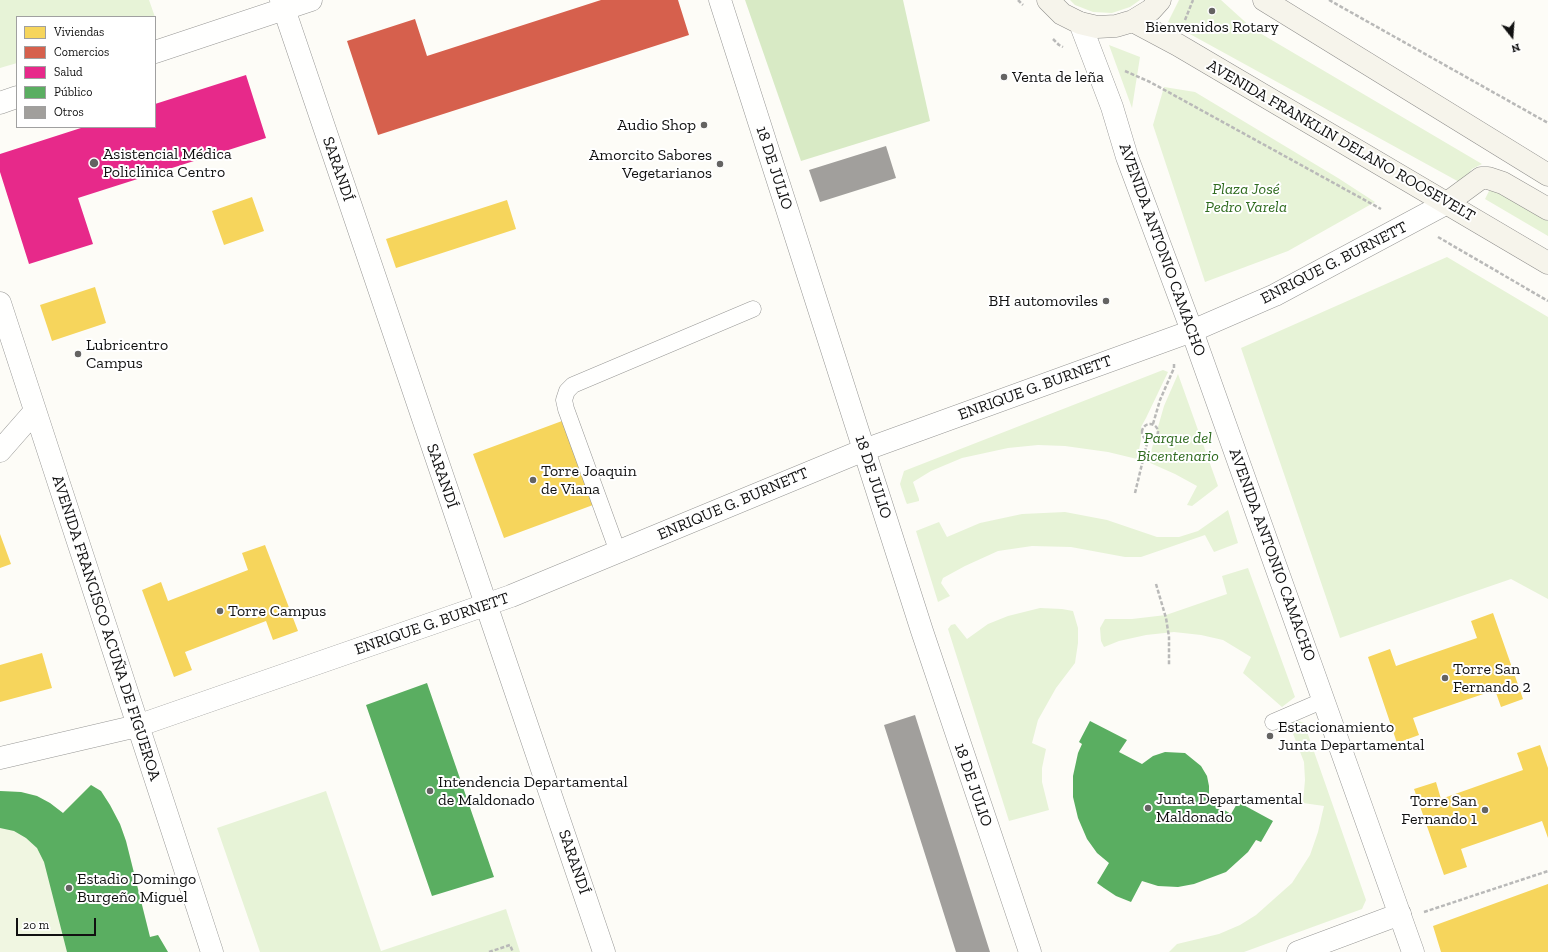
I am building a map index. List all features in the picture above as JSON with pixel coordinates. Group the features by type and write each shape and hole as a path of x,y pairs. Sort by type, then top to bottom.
{"main road":[{"path":"1048,0 1062,14 1080,23 1097,27 1116,26 1133,21 1151,10 1160,0"},
{"path":"1264,0 1548,175"},
{"name":"AVENIDA FRANKLIN DELANO ROOSEVELT","path":"1133,21 1183,48 1548,263"},
{"path":"1447,204 1481,178 1488,178 1503,183 1548,209"}],"street":[{"path":"156,52 282,5 311,0"},
{"name":"18 DE JULIO","path":"720,0 922,631 1030,952"},
{"name":"SARANDÍ","path":"282,5 604,952"},
{"name":"AVENIDA ANTONIO CAMACHO","path":"1080,23 1112,107 1128,157 1192,331 1413,952"},
{"path":"0,103 16,97"},
{"name":"ENRIQUE G. BURNETT","path":"0,758 137,726 511,596 864,450 1192,331 1275,295 1447,204"},
{"name":"AVENIDA FRANCISCO ACUÑA DE FIGUEROA","path":"0,303 212,952"},
{"path":"0,451 36,411"},
{"path":"1298,952 1400,914"}],"lane":[{"path":"618,552 566,409 564,400 567,391 573,385 753,310"},
{"path":"1273,722 1324,700"}],"path":[{"path":"1018,0 1023,6"},
{"path":"1329,0 1548,123"},
{"path":"1049,34 1059,45 1093,56 1150,82 1378,207 1413,222 1548,301"},
{"path":"1153,424 1160,400 1170,376"},
{"path":"1147,424 1153,424 1158,432 1154,438 1148,439 1143,435 1142,429 1147,424"},
{"path":"1136,493 1148,439"},
{"path":"1156,584 1166,618 1169,638 1169,666"},
{"path":"1400,914 1428,912 1548,871"},
{"path":"489,952 510,944 513,952"}],"green space":[{"path":"0,0 149,0 155,16 16,16 16,63 0,68"},
{"path":"745,0 903,0 930,121 801,161"},
{"path":"1070,0 1140,0 1130,7 1112,13 1093,12 1075,5"},
{"path":"1179,0 1221,0 1253,29 1482,164 1472,169 1461,183 1168,22"},
{"path":"1109,45 1140,57 1132,108"},
{"name":"Plaza José Pedro Varela","path":"1164,87 1195,92 1375,202 1288,251 1205,282 1153,125"},
{"path":"1490,189 1495,189 1548,221 1548,236 1485,199"},
{"path":"1447,257 1548,317 1548,599 1511,579 1340,638 1241,348"},
{"path":"1163,370 1168,372 1141,427 1141,440 1137,459 1108,452 1065,446 1038,445 1008,448 962,458 931,471 913,482 919,501 907,504 900,484 904,471"},
{"name":"Parque del Bicentenario","path":"1178,374 1218,486 1192,506 1187,505 1197,486 1148,462 1164,406"},
{"path":"1228,510 1238,543 1214,552 1205,535 1141,557 1125,557 1071,547 1032,546 998,551 943,578 941,583 950,596 938,602 916,531 939,522 947,537 980,523 1022,514 1065,512 1107,520 1157,537 1179,537 1198,531"},
{"path":"1248,568 1295,697 1282,707 1243,673 1251,657 1223,640 1201,635 1174,632 1146,635 1119,641 1104,647 1101,641 1100,628 1105,619 1132,619 1166,615 1227,594 1222,576"},
{"path":"1040,608 1073,611 1078,628 1078,643 1075,663 1056,688 1038,720 1032,743 1046,749 1042,768 1042,782 1049,810 1009,821 948,629 951,625 955,624 967,639 988,624 1008,616"},
{"path":"1296,720 1304,723 1366,900 1362,909 1244,952 1169,952 1177,944 1219,934 1240,925 1256,915 1292,883 1310,855 1318,832 1324,806 1303,803 1305,780 1304,762 1290,726 1292,722"},
{"name":"Estadio Domingo Burgeño Miguel","path":"91,785 101,791 120,824 126,841 150,937 158,935 168,952 0,952 0,791 21,792 37,796 50,803 63,813"},
{"path":"326,791 381,951 506,909 520,952 260,952 217,828"}],"building: Viviendas":[{"path":"252,197 264,231 224,245 212,211"},
{"path":"507,200 516,229 396,268 386,239"},
{"path":"95,287 106,323 52,341 40,305"},
{"name":"Torre Joaquin de Viana","path":"562,421 593,505 504,538 473,454"},
{"path":"0,534 11,564 0,568"},
{"name":"Torre Campus","path":"265,545 298,631 273,640 266,621 185,652 192,670 174,677 142,590 161,582 168,601 248,570 242,553"},
{"name":"Torre San Fernando 2","path":"1493,613 1523,699 1501,707 1495,690 1413,718 1419,735 1397,743 1368,657 1390,649 1396,666 1477,638 1471,621"},
{"path":"42,653 52,688 0,702 0,665"},
{"name":"Torre San Fernando 1","path":"1540,745 1548,768 1548,838 1542,821 1461,849 1467,867 1444,875 1414,789 1436,782 1441,799 1523,770 1517,753"},
{"path":"1548,884 1548,952 1441,952 1433,926"}],"building: Comercios":[{"path":"601,0 678,0 689,35 378,135 347,41 415,19 427,56"}],"building: Salud":[{"name":"Asistencial Médica Policlínica Centro","path":"246,75 266,138 78,198 93,244 29,264 0,172 0,154 81,128 156,128 156,104"}],"building: Público":[{"name":"Intendencia Departamental de Maldonado","path":"427,683 494,877 432,896 366,705"},
{"name":"Junta Departamental Maldonado","path":"1090,721 1127,740 1119,752 1142,764 1153,756 1165,752 1185,753 1201,766 1207,776 1209,801 1231,814 1238,802 1273,821 1261,842 1256,840 1248,852 1226,872 1194,884 1178,887 1158,886 1142,881 1131,902 1116,896 1104,888 1097,883 1109,863 1097,853 1087,839 1078,818 1073,797 1073,776 1078,753 1082,744 1079,742"},
{"name":"Estadio Domingo Burgeño Miguel","path":"91,785 101,791 120,824 126,841 150,937 158,935 168,952 67,952 44,862 37,848 26,838 14,831 0,828 0,791 21,792 37,796 50,803 63,813"}],"building: Otros":[{"path":"886,146 896,178 820,202 809,170"},
{"path":"915,715 990,952 956,952 884,725"}],"place":[{"name":"Bienvenidos Rotary","path":"1212,11"},
{"name":"Venta de leña","path":"1004,77"},
{"name":"Audio Shop","path":"704,125"},
{"name":"Asistencial Médica Policlínica Centro","path":"94,163"},
{"name":"Amorcito Sabores Vegetarianos","path":"720,164"},
{"name":"BH automoviles","path":"1106,301"},
{"name":"Lubricentro Campus","path":"78,354"},
{"name":"Torre Joaquin de Viana","path":"533,480"},
{"name":"Torre Campus","path":"220,611"},
{"name":"Torre San Fernando 2","path":"1445,678"},
{"name":"Estacionamiento Junta Departamental","path":"1270,736"},
{"name":"Intendencia Departamental de Maldonado","path":"430,791"},
{"name":"Junta Departamental Maldonado","path":"1148,808"},
{"name":"Torre San Fernando 1","path":"1485,810"},
{"name":"Estadio Domingo Burgeño Miguel","path":"69,888"}]}
